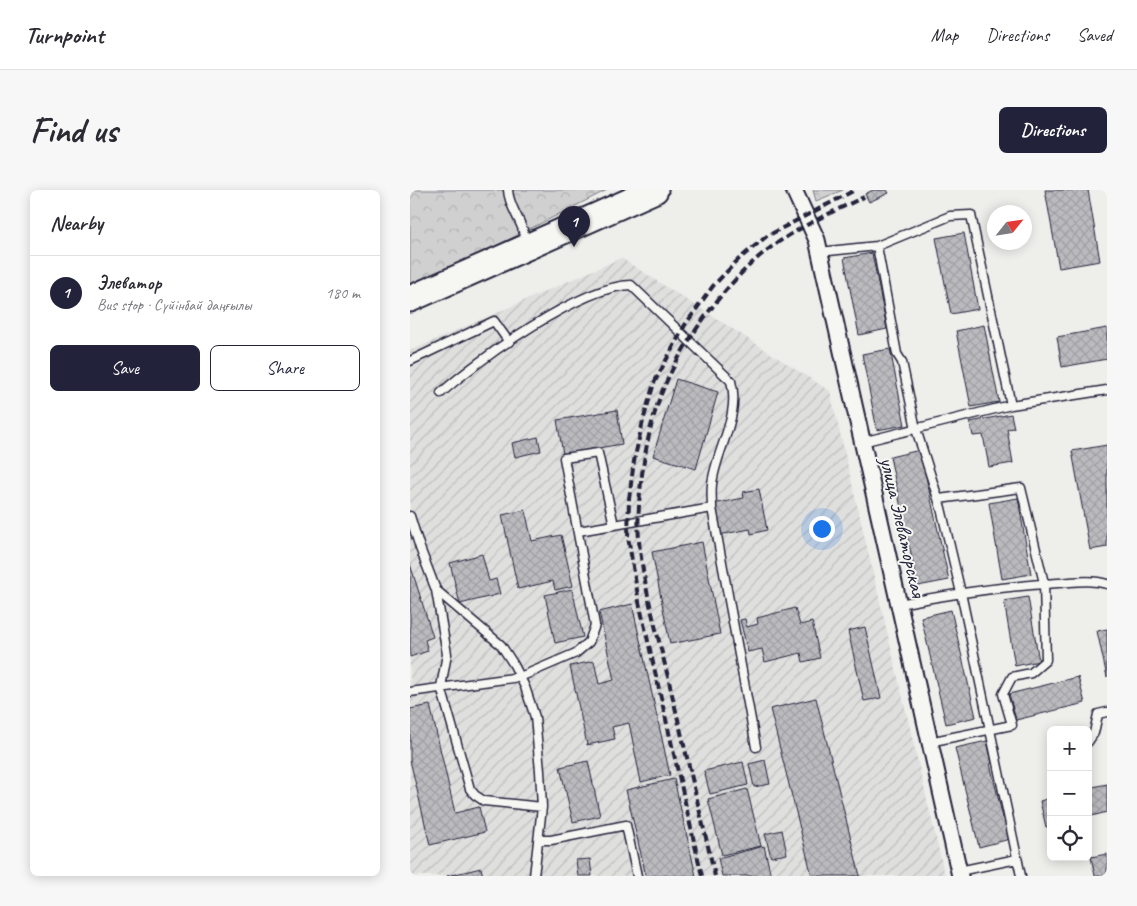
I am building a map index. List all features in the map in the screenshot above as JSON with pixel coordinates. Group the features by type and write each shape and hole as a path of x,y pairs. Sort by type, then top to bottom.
{"main road":[{"path":"410,299 525,248 630,198 655,190"}],"street":[{"name":"улица Элеваторская","path":"794,190 817,240 959,874"}],"lane":[{"path":"508,190 508,198 525,233 525,248"},
{"path":"819,252 877,246 950,216 971,215 1011,405"},
{"path":"877,246 897,354 902,362 916,429 938,500 961,593 1021,876"},
{"path":"441,393 459,377 549,317 583,299 618,286 631,286 731,381 735,394 734,402 711,485 712,508 756,747"},
{"path":"410,361 494,321 509,342"},
{"path":"862,442 1011,405 1107,390"},
{"path":"410,692 520,677 576,653 589,642 595,625 564,458 598,453 614,525"},
{"path":"930,742 1012,725 1004,694 1012,677 1031,673 1046,660 1044,584 1021,488 938,500"},
{"path":"578,531 712,508"},
{"path":"410,516 436,590 447,654 441,687 470,789 474,795 484,801 542,808"},
{"path":"899,604 961,593 1044,584 1096,580 1107,584"},
{"path":"436,590 501,645 520,677 535,717 542,808 534,876"},
{"path":"1092,735 1098,714 1107,712"},
{"path":"538,840 551,840 626,825 637,876"},
{"path":"959,874 1017,859"}],"shaded area":[{"path":"621,258 830,391 945,876 410,876 410,351"}],"green space":[{"path":"410,190 607,190 490,249 410,284"},
{"path":"813,190 843,190 816,201"}],"building":[{"path":"873,190 887,190 889,193 869,202 865,194"},
{"path":"1045,190 1088,190 1100,261 1059,268"},
{"path":"964,233 978,309 951,314 936,238"},
{"path":"872,253 887,329 859,335 844,258"},
{"path":"984,325 999,402 971,407 956,331"},
{"path":"1107,328 1107,359 1062,367 1057,337"},
{"path":"890,349 905,425 877,430 862,354"},
{"path":"676,379 718,392 696,469 653,456"},
{"path":"617,410 622,444 563,454 557,420"},
{"path":"1011,414 1014,428 1007,429 1013,463 989,467 983,435 973,436 970,422"},
{"path":"538,437 541,451 515,457 512,443"},
{"path":"1107,445 1107,547 1090,550 1072,451"},
{"path":"920,450 949,580 918,586 890,457"},
{"path":"759,489 767,530 751,534 750,529 719,535 713,504 744,498 743,492"},
{"path":"1018,498 1031,574 1002,579 989,503"},
{"path":"525,510 532,541 561,535 573,586 555,590 553,581 518,589 502,515"},
{"path":"702,542 720,634 670,644 652,552"},
{"path":"482,554 489,581 496,579 500,594 460,604 450,563"},
{"path":"410,564 433,637 425,640 428,651 410,657"},
{"path":"572,589 583,637 555,643 545,595"},
{"path":"1028,597 1039,661 1015,666 1004,601"},
{"path":"632,604 670,775 641,782 629,723 612,727 615,739 587,745 570,666 594,661 599,684 614,680 599,612"},
{"path":"795,608 800,625 812,622 820,658 803,662 801,653 765,662 762,649 748,652 740,620 745,619 747,627 758,624 757,618"},
{"path":"951,610 976,717 946,724 921,617"},
{"path":"865,627 881,698 864,701 848,631"},
{"path":"1107,629 1107,677 1097,631"},
{"path":"1078,677 1085,703 1016,720 1009,694"},
{"path":"816,698 860,876 812,876 770,709"},
{"path":"430,705 455,813 479,807 485,832 430,845 410,760 410,709"},
{"path":"987,741 992,763 990,764 1010,839 979,847 955,748"},
{"path":"765,760 770,784 754,787 749,764"},
{"path":"588,761 600,816 573,822 560,767"},
{"path":"743,762 748,785 710,794 704,771"},
{"path":"674,779 696,876 646,876 626,790"},
{"path":"1107,784 1107,812 1092,816 1092,787"},
{"path":"747,789 761,846 722,855 708,799"},
{"path":"1047,799 1047,827 1046,827 1040,801"},
{"path":"782,830 787,854 771,857 765,834"},
{"path":"764,846 771,876 722,876 718,858"},
{"path":"1107,854 1107,876 1095,876 1092,857"},
{"path":"590,859 592,876 578,876 576,860"},
{"path":"481,868 483,876 447,876"}],"railway":[{"path":"702,876 639,602 628,537 629,499 634,461 654,383 685,325 713,286 739,259 767,236 855,190"},
{"path":"715,876 642,565 639,512 640,490 647,445 658,404 673,369 696,330 724,293 754,261 781,240 816,220 864,197"}],"place":[{"name":"Элеватор","path":"574,247"}]}
